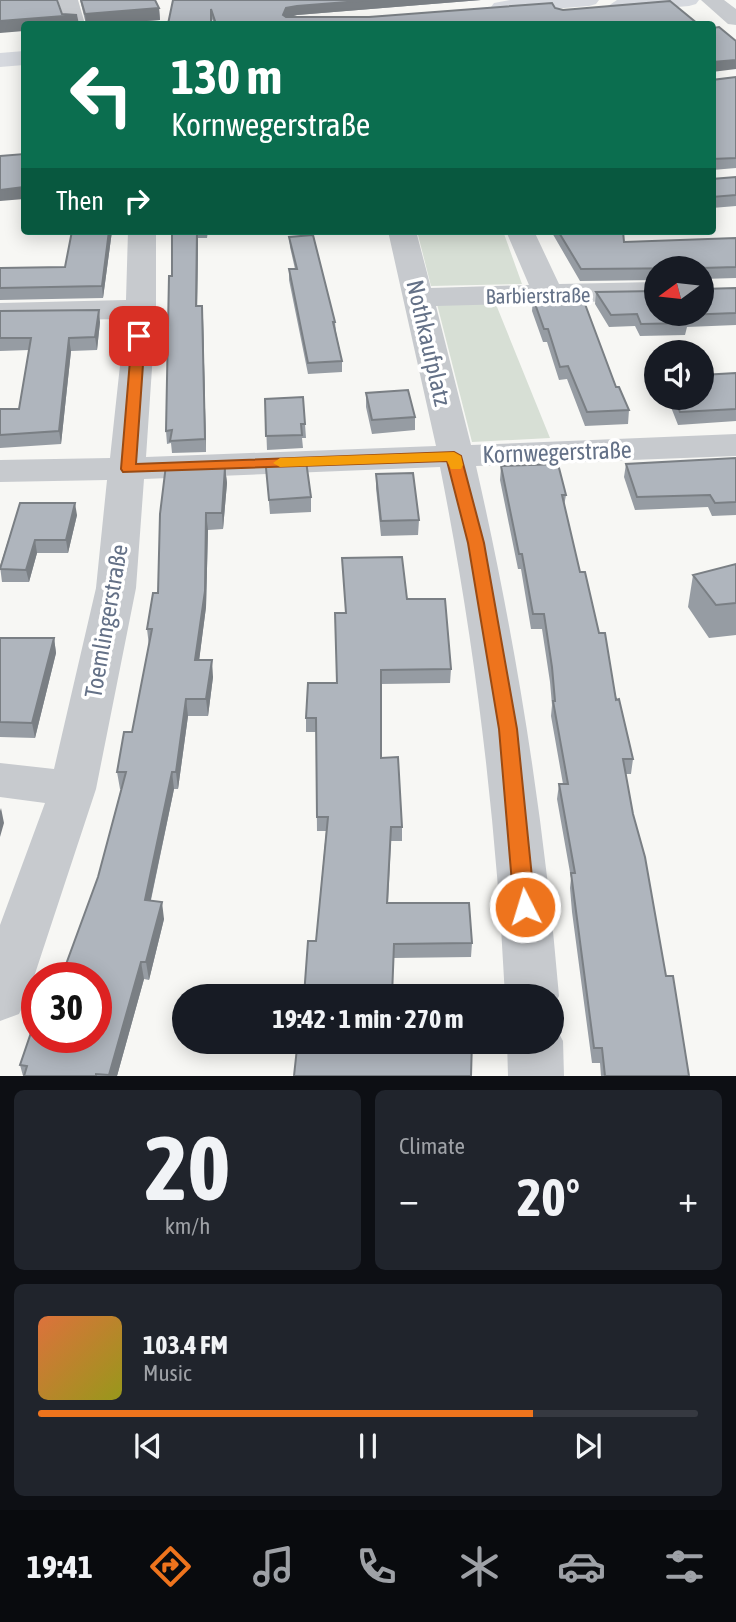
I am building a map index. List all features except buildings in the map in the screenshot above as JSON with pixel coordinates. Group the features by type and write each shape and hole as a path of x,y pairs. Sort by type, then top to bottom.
{"main road":[{"path":"589,0 481,14 689,0"},
{"path":"0,49 21,47"},
{"path":"0,60 21,58"}],"street":[{"path":"68,0 74,21"},
{"path":"710,0 736,19"},
{"name":"Toemlingerstraße","path":"0,998 73,789 116,588 141,310 142,235"},
{"name":"Nothkaufplatz","path":"403,235 476,543 508,729 531,984"},
{"path":"522,235 550,295"},
{"name":"Barbierstraße","path":"419,297 644,291"},
{"path":"0,312 141,310"},
{"name":"Kornwegerstraße","path":"0,471 128,469 736,445"},
{"path":"0,780 73,789"},
{"path":"535,1054 536,1076"}],"shaded area":[{"path":"418,235 504,235 522,284 431,286"},
{"path":"495,302 550,438 472,442 437,304"}],"slow traffic":[{"path":"280,463 454,456 456,465"}],"route":[{"path":"139,336 128,469 454,456 476,543 508,729 525,907"}]}
